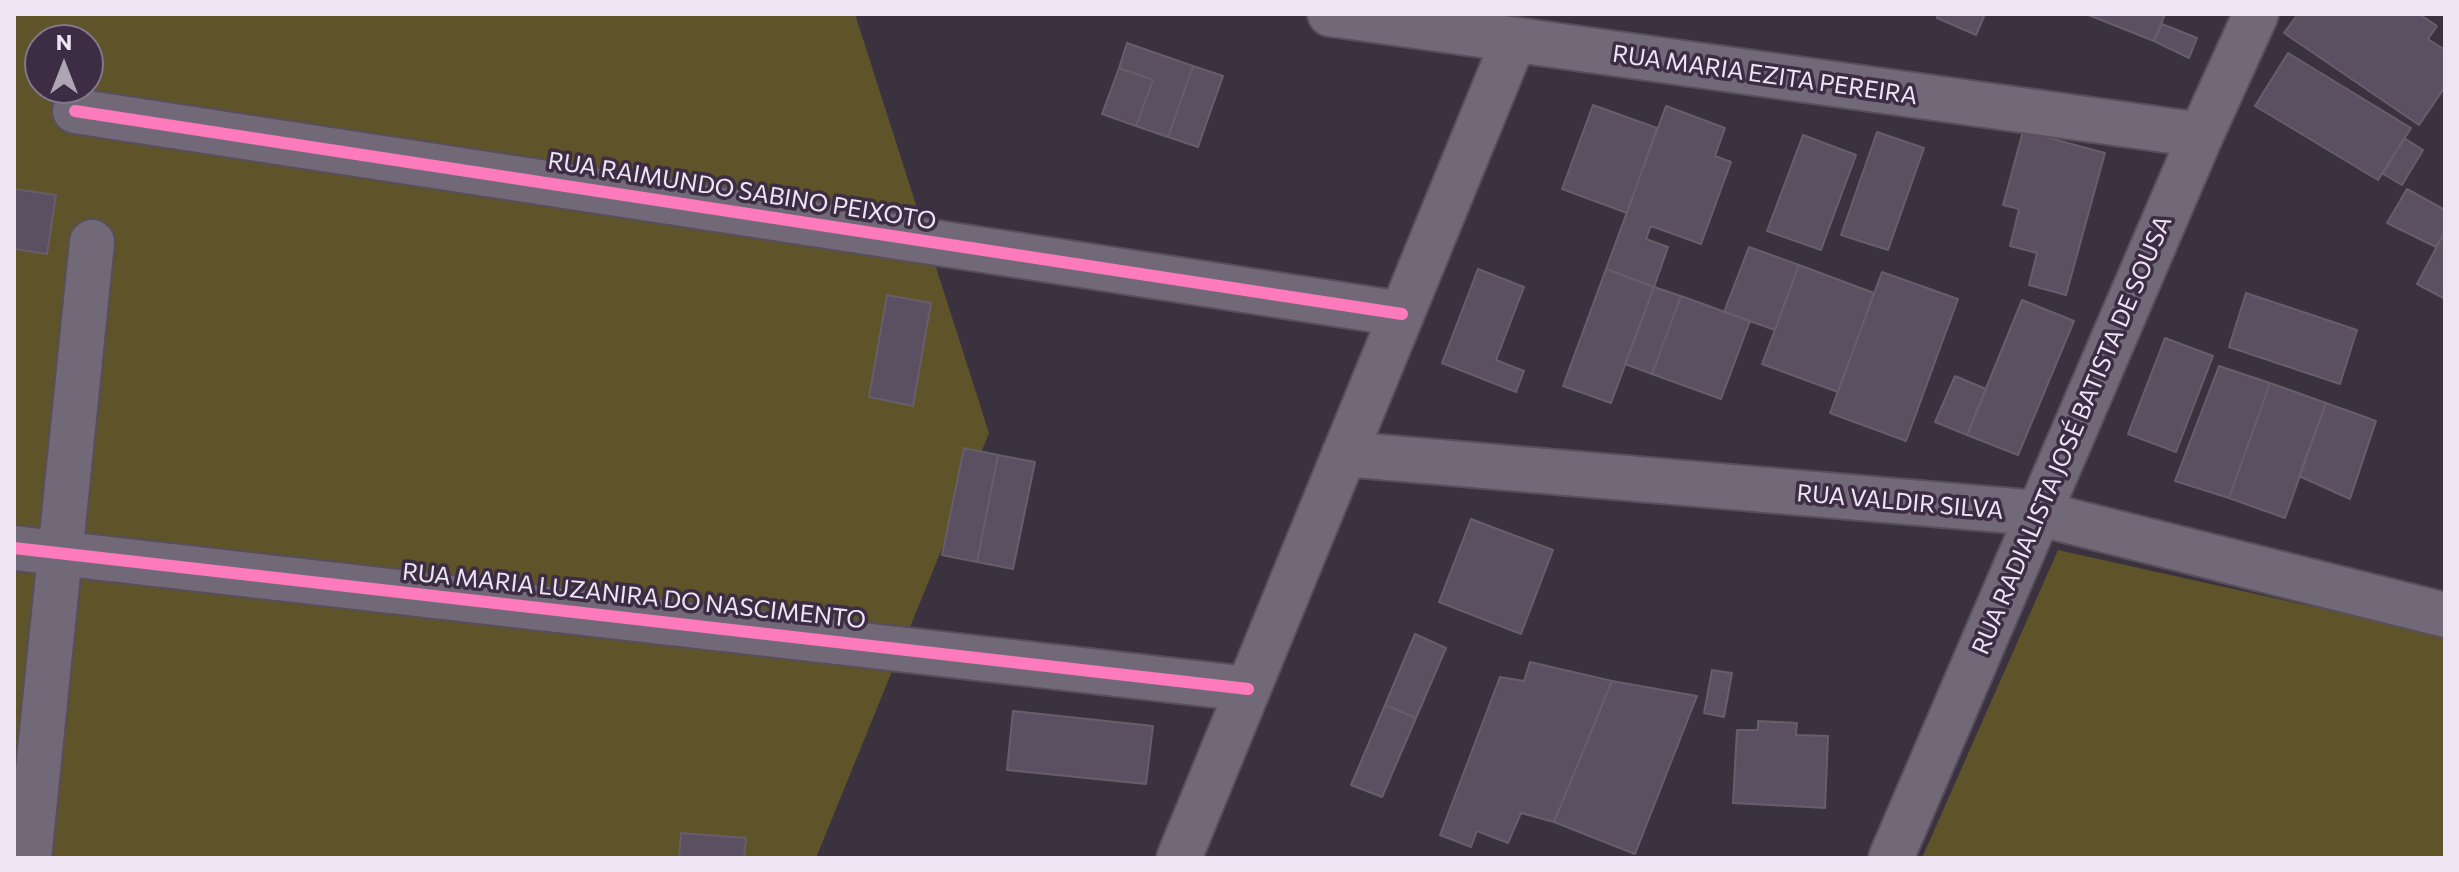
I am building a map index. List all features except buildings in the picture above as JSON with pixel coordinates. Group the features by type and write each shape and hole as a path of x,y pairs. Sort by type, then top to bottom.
{"street":[{"name":"RUA MARIA EZITA PEREIRA","path":"1330,14 2201,135"},
{"name":"RUA RADIALISTA JOSÉ BATISTA DE SOUSA","path":"1891,858 2037,513 2256,14"},
{"path":"1180,858 1514,40"},
{"name":"RUA RAIMUNDO SABINO PEIXOTO","path":"75,111 1402,314"},
{"path":"29,858 92,242"},
{"name":"RUA VALDIR SILVA","path":"1344,454 2037,513 2445,615"},
{"name":"RUA MARIA LUZANIRA DO NASCIMENTO","path":"14,548 1248,689"}],"shaded area":[{"path":"14,14 855,14 989,433 816,858 14,858"},
{"path":"2058,550 2445,636 2445,858 1922,858"}],"cycle path":[{"path":"75,111 1402,314"},
{"path":"14,548 1248,689"}]}
